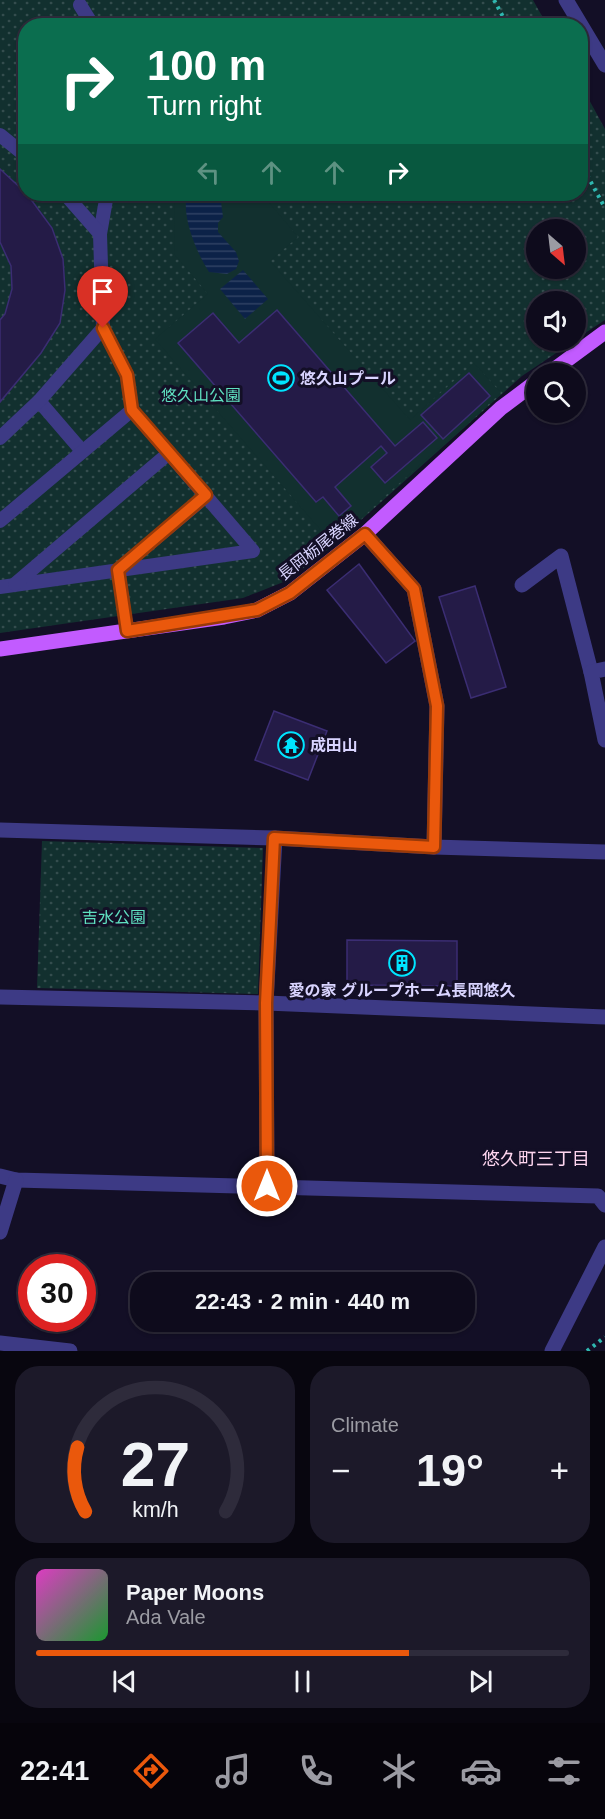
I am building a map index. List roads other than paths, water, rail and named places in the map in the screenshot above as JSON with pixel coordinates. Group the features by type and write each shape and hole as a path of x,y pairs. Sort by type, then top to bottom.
{"main road":[{"path":"563,363 605,332"},
{"name":"長岡栃尾巻線","path":"0,649 257,610 290,593 365,534 501,408 526,389"}],"street":[{"path":"566,0 577,18"},
{"path":"588,37 605,65"},
{"path":"365,534 414,589 437,706 434,847"},
{"path":"522,585 561,556 598,670 605,740"},
{"path":"0,830 274,838 434,847 605,852"},
{"path":"267,1186 266,1003 274,838"},
{"path":"0,997 266,1003 605,1017"},
{"path":"0,1176 16,1180 598,1196 605,1205"},
{"path":"0,1232 16,1180"},
{"path":"552,1351 605,1247"},
{"path":"0,1343 70,1351"}],"lane":[{"path":"80,5 88,18"},
{"path":"0,135 18,150"},
{"path":"71,201 100,234"},
{"path":"0,587 253,551 132,410 127,375 103,328 100,234 106,201"},
{"path":"0,438 39,401 103,328"},
{"path":"39,401 82,451"},
{"path":"0,521 132,410"},
{"path":"15,585 169,453"},
{"path":"118,570 206,495"},
{"path":"118,570 127,631"}],"water":[{"path":"186,201 221,202 223,217 218,223 218,232 236,252 239,261 236,269 227,274 209,272 200,257 186,210"},
{"path":"243,270 268,299 245,319 220,289"}],"place":[{"name":"悠久山プール","path":"281,378"},
{"name":"成田山","path":"291,745"},
{"name":"愛の家 グループホーム長岡悠久","path":"402,963"}],"district":[{"name":"悠久町三丁目","path":"536,1159"}],"park label":[{"name":"悠久山公園","path":"201,395"},
{"name":"吉水公園","path":"114,917"}]}
